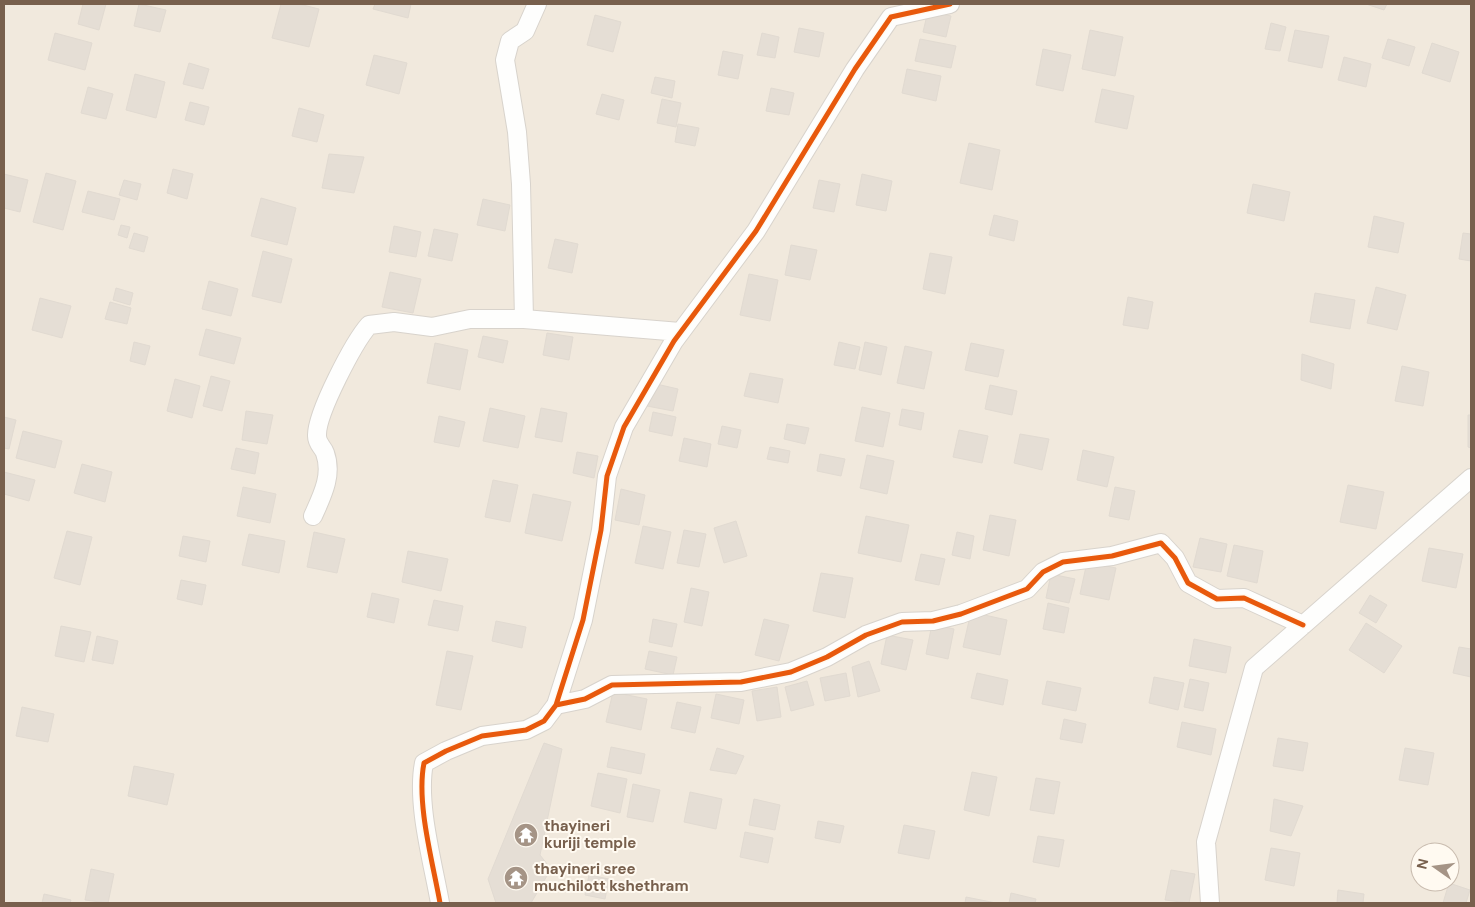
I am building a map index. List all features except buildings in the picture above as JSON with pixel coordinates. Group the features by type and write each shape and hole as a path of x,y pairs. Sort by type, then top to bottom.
{"street":[{"path":"524,319 521,184 517,132 505,60 510,41 524,31 537,4"},
{"path":"440,903 427,832 422,774 424,763 446,751 482,736 526,730 544,721 556,705 582,620 601,530 607,476 624,427 680,332 756,231 850,77 891,17 950,4"},
{"path":"313,516 326,490 328,468 325,452 318,443 317,435 326,398 359,336 369,325 394,322 432,326 470,319 524,319 680,332"},
{"path":"1210,903 1206,842 1254,668 1471,478"},
{"path":"556,705 585,699 612,685 742,682 791,672 827,657 866,635 902,622 933,621 961,614 1027,589 1043,572 1063,562 1112,556 1162,542 1175,558 1188,583 1216,599 1244,598 1303,625"}],"shaded area":[{"path":"4,4 1471,4 1471,903 4,903"}],"cycle path":[{"path":"440,903 424,814 422,796 424,763 446,751 482,736 526,730 544,721 556,705 583,620 601,530 607,476 624,427 674,341 756,231 855,69 891,17 950,4"},
{"path":"556,705 585,699 612,685 741,682 791,672 827,657 866,635 902,622 933,621 961,614 1027,589 1043,572 1063,562 1112,556 1161,543 1175,558 1188,583 1217,599 1244,598 1303,625"}],"place":[{"name":"thayineri kuriji temple","path":"526,835"},
{"name":"thayineri sree muchilott kshethram","path":"516,878"}]}
